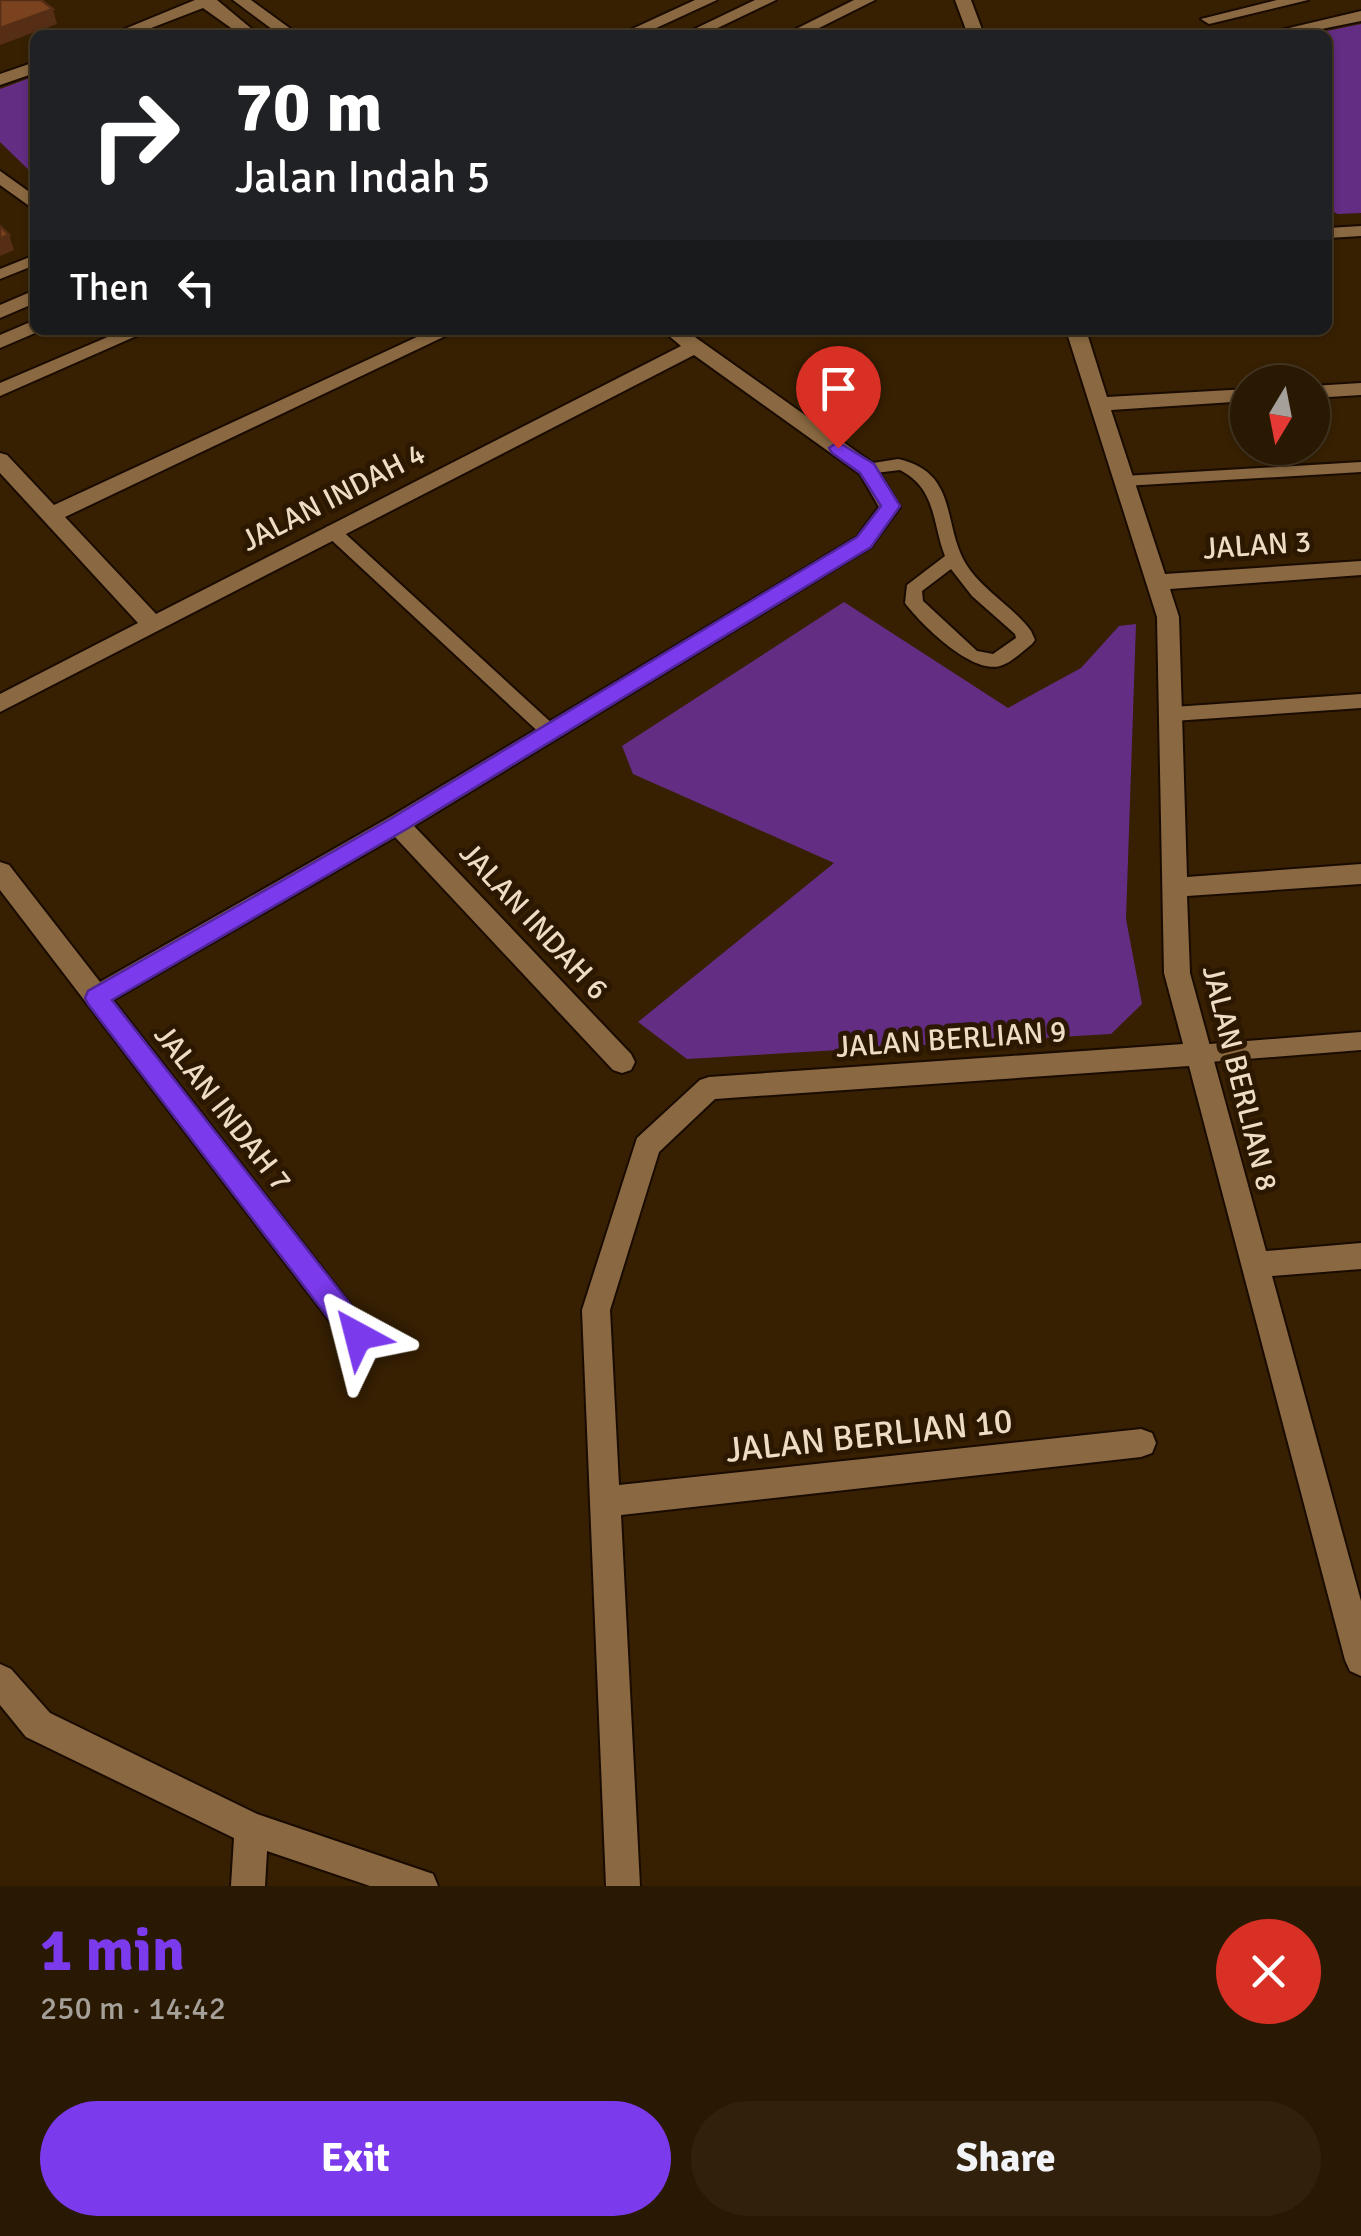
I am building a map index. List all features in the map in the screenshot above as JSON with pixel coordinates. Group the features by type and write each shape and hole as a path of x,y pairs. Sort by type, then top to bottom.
{"street":[{"path":"131,30 206,0 245,30"},
{"path":"241,0 283,30"},
{"path":"638,30 709,0"},
{"path":"701,30 768,0"},
{"path":"803,30 867,0"},
{"path":"962,0 974,30"},
{"path":"1199,0 1212,27 1300,0"},
{"path":"1292,30 1361,16"},
{"path":"0,80 30,69"},
{"path":"0,176 30,201"},
{"path":"1332,233 1361,232"},
{"path":"0,312 30,298"},
{"path":"0,342 30,328"},
{"path":"0,390 128,335"},
{"path":"51,515 437,335"},
{"path":"96,998 398,824 864,542 890,506 867,468 678,335"},
{"name":"JALAN BERLIAN 8","path":"1078,335 1168,617 1177,973 1361,1660"},
{"name":"JALAN INDAH 4","path":"0,704 694,347"},
{"path":"1330,391 1361,389"},
{"path":"1100,404 1230,396"},
{"path":"0,460 151,623"},
{"name":"JALAN 3","path":"1157,582 1361,568"},
{"name":"JALAN INDAH 6","path":"398,824 622,1062"},
{"name":"JALAN INDAH 7","path":"0,872 358,1336"},
{"path":"1176,888 1361,874"},
{"name":"JALAN BERLIAN 9","path":"604,1502 596,1310 647,1146 710,1088 1197,1054"},
{"path":"1255,1264 1361,1256"},
{"name":"JALAN BERLIAN 10","path":"604,1502 1141,1443"},
{"path":"604,1502 623,1886"},
{"path":"0,1680 38,1725 252,1829 421,1886"},
{"path":"248,1886 252,1829"}],"lane":[{"path":"0,274 30,261"},
{"path":"867,468 896,462 910,465 934,487 953,559 972,586 1022,631 1026,640 996,662 972,656 914,603 913,589 953,559"},
{"path":"1124,481 1361,467"},
{"path":"332,531 550,732"},
{"path":"1173,714 1361,701"},
{"path":"1197,1054 1361,1041"}],"shaded area":[{"path":"1361,24 1361,213 1332,211 1332,30"},
{"path":"30,78 30,171 0,142 0,89"},
{"path":"844,602 1008,708 1081,668 1119,626 1136,624 1126,919 1142,1004 1111,1034 687,1059 638,1022 834,863 633,774 622,746"}],"building":[{"path":"0,0 41,0 53,9 0,28"}],"route":[{"path":"358,1336 96,998 398,824 864,542 890,506 867,468 838,448"}]}
